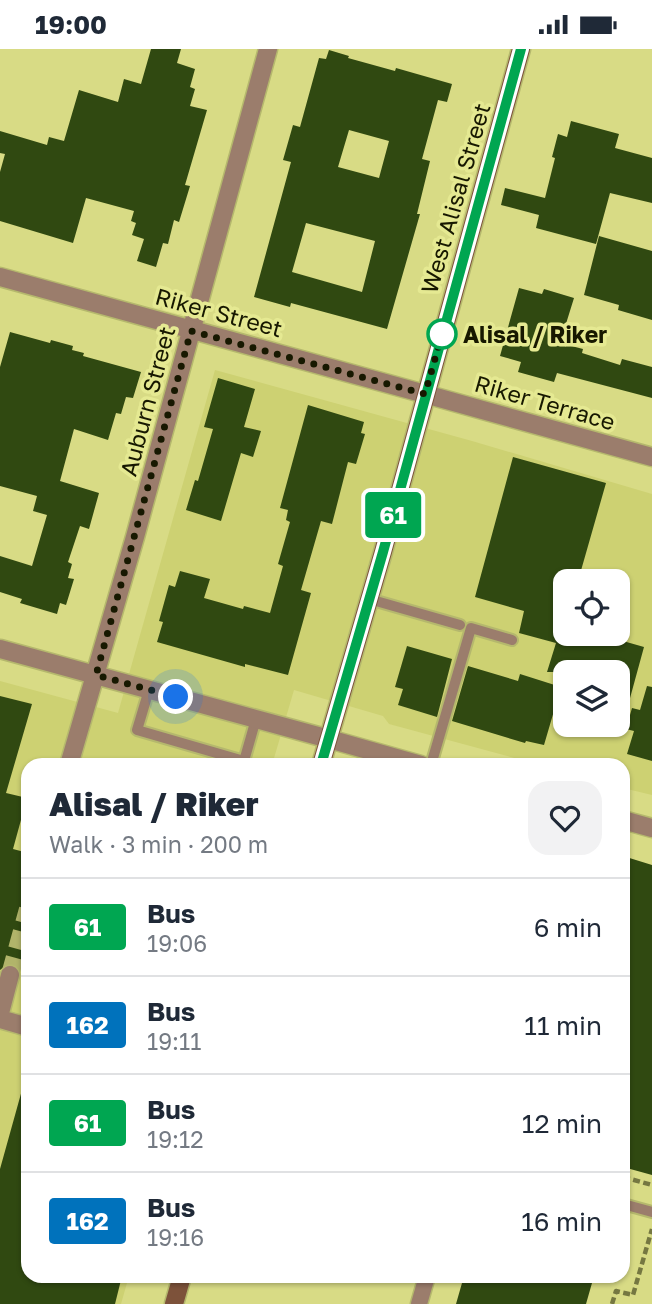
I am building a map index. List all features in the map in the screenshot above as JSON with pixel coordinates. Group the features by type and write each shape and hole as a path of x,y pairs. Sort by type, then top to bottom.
{"main road":[{"name":"West Alisal Street","path":"323,758 518,50"},
{"path":"174,1304 180,1283"}],"street":[{"name":"Auburn Street","path":"71,758 268,49"},
{"name":"Riker Street","path":"0,277 425,394"},
{"name":"Riker Terrace","path":"425,394 652,457"},
{"path":"0,649 396,758"},
{"path":"630,822 652,828"},
{"path":"0,1013 10,975"},
{"path":"0,1019 21,1025"},
{"path":"419,1304 425,1283"}],"lane":[{"path":"369,599 460,625"},
{"path":"433,758 471,628 512,640"},
{"path":"149,690 137,730 233,758"},
{"path":"245,758 256,719"},
{"path":"630,1206 652,1212"}],"path":[{"path":"630,1179 652,1185"},
{"path":"612,1304 616,1291 633,1295 652,1227"}],"shaded area":[{"path":"215,370 652,494 652,795 630,790 630,758 514,758 389,724 383,716 294,690 274,758 21,758 21,1283 127,1283 121,1304 0,1304 0,681 118,713"}],"building":[{"path":"151,49 181,49 177,63 195,69 190,87 195,89 190,106 207,110 185,185 190,186 179,222 174,220 168,244 163,243 156,267 137,261 144,239 132,235 136,223 131,221 134,211 86,198 73,243 0,221 0,172 5,154 0,153 0,131 47,145 49,137 64,141 79,90 118,102 124,79 141,84"},
{"path":"329,50 395,71 396,68 452,84 447,102 438,100 422,159 430,161 417,214 420,214 387,329 291,303 290,307 254,297 291,162 283,160 293,125 300,127 319,58 326,59","holes":["349,130 389,141 379,178 338,167","306,223 375,241 362,292 292,272"]},
{"path":"571,121 619,134 615,148 652,158 652,203 610,193 596,244 536,228 539,215 501,205 505,188 545,198 558,134 567,137"},
{"path":"599,236 652,251 652,320 618,310 619,305 584,295"},
{"path":"519,288 542,294 544,289 574,298 560,343 583,349 582,353 620,365 622,359 652,367 652,398 557,373 554,382 518,372 521,362 500,356"},
{"path":"10,332 73,346 72,350 84,353 83,356 141,372 133,398 126,397 121,414 116,413 108,440 74,429 60,481 99,493 89,529 80,526 68,562 72,564 68,578 74,579 66,605 60,603 57,614 20,603 22,599 0,592 0,556 32,566 47,515 33,511 37,496 0,486 0,367"},
{"path":"218,378 255,389 244,427 261,431 253,457 241,453 221,521 186,510 195,480 198,481 213,429 204,427"},
{"path":"308,405 364,422 361,433 365,434 356,464 348,462 332,524 321,521 301,590 311,593 288,675 245,664 245,667 157,642 163,622 159,621 169,585 175,587 180,571 210,579 204,598 270,613 283,566 278,564 290,522 286,520 288,510 280,508"},
{"path":"513,457 606,483 581,569 553,569 553,642 519,633 524,611 475,597"},
{"path":"630,643 644,647 630,698 630,660 553,660 553,672 547,672 555,646 630,646"},
{"path":"407,646 452,659 437,717 398,705 403,689 395,687"},
{"path":"468,666 518,681 520,674 553,684 553,714 544,745 525,743 452,721"},
{"path":"647,686 652,687 652,761 627,754 634,731 630,730 632,708 640,710"},
{"path":"0,696 32,704 6,793 21,797 21,820 13,849 21,851 21,965 20,969 14,964 8,964 0,970"},
{"path":"630,858 652,865 652,1175 630,1169"},
{"path":"21,1094 21,1283 120,1283 115,1304 0,1304 0,1169"},
{"path":"462,1283 592,1283 586,1304 456,1304"}],"tunnel":[{"path":"10,975 21,935"}],"bus line":[{"name":"61","path":"323,758 383,552 521,49"}],"place":[{"name":"Alisal / Riker","path":"442,334"}],"route":[{"path":"176,697 96,675 191,331 425,394 442,334"}]}
